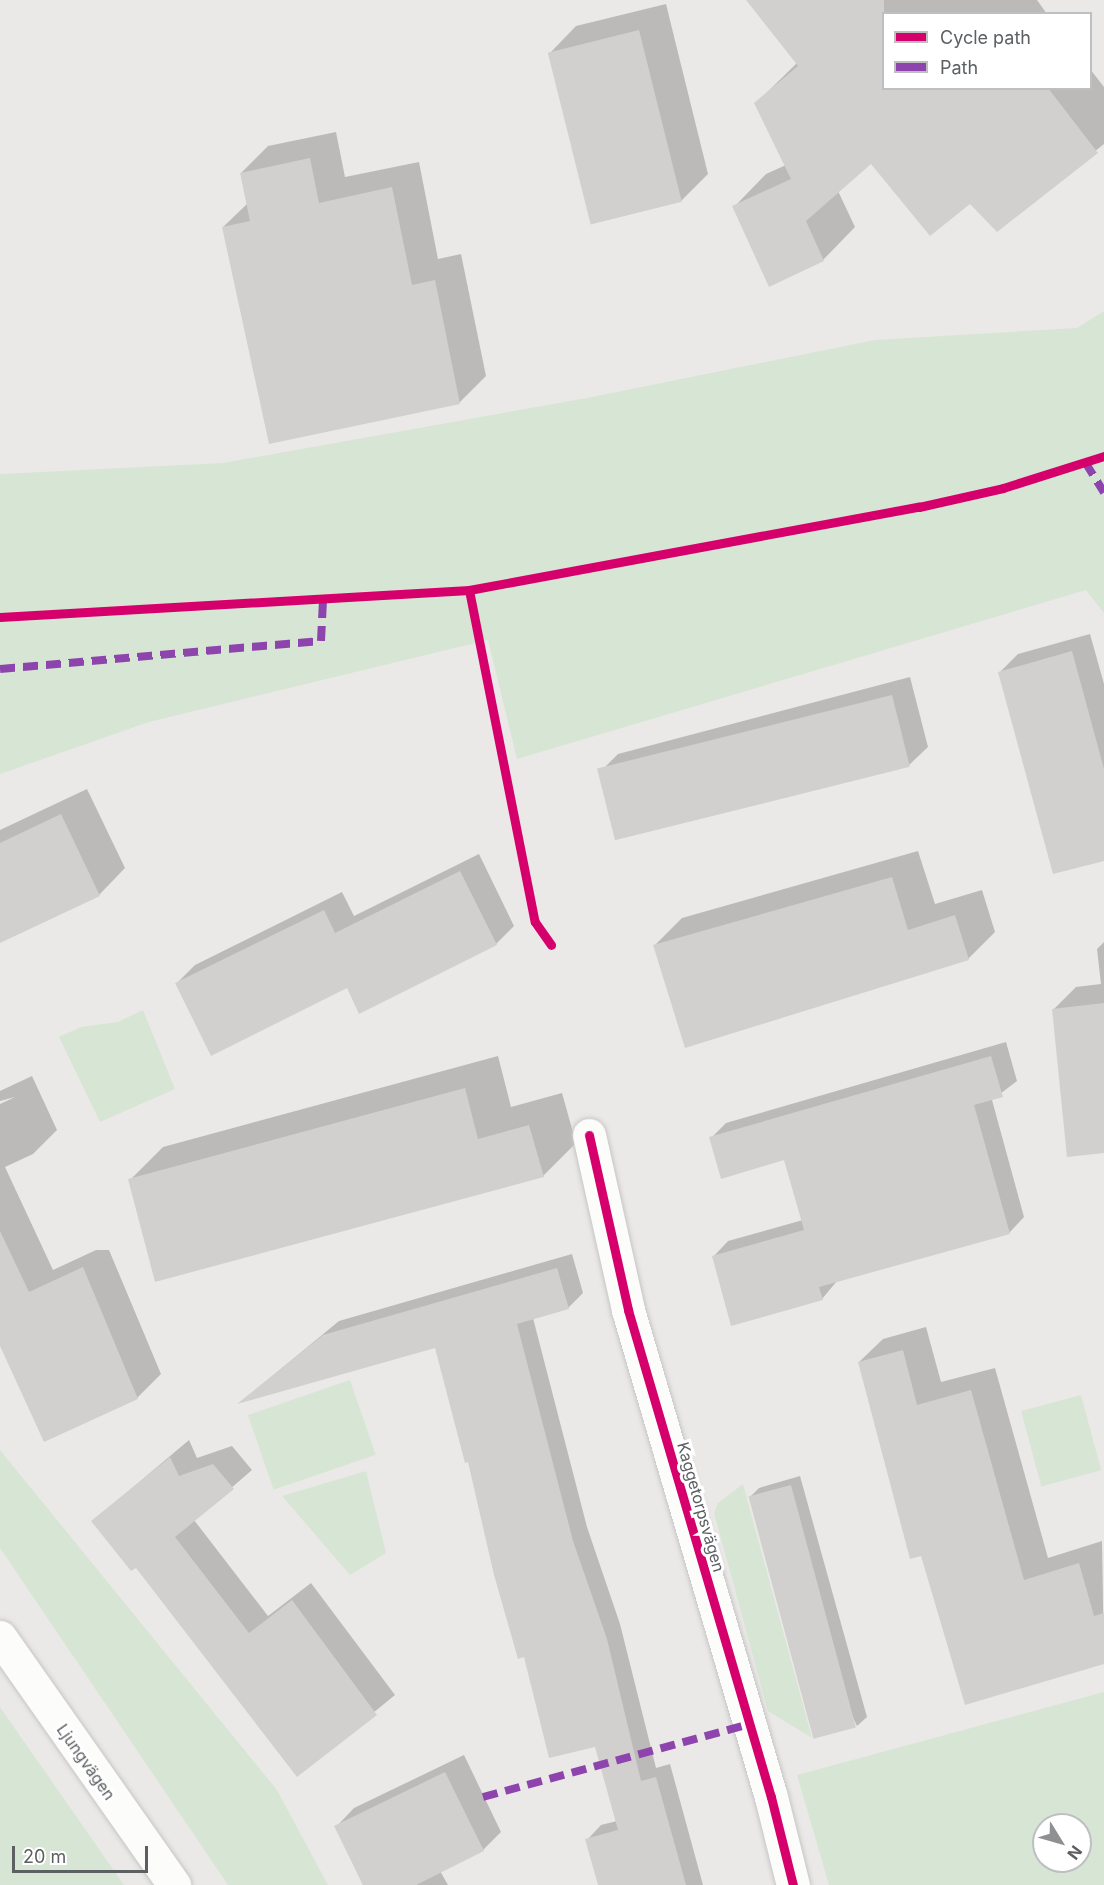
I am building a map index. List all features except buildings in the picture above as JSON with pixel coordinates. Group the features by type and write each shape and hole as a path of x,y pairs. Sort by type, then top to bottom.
{"street":[{"name":"Kaggetorpsvägen","path":"588,1135 628,1310 771,1797 793,1885"},
{"name":"Ljungvägen","path":"0,1637 174,1885"}],"green space":[{"path":"1104,311 1104,613 1086,590 517,759 488,640 149,722 0,774 0,474 223,463 587,398 875,340 1077,328"},
{"path":"143,1010 175,1089 100,1122 59,1037 81,1027 118,1022"},
{"path":"350,1380 376,1455 274,1490 248,1415"},
{"path":"1081,1395 1101,1470 1041,1486 1021,1411"},
{"path":"0,1450 277,1790 328,1885 228,1885 0,1548"},
{"path":"366,1471 386,1553 350,1575 282,1496"},
{"path":"743,1484 812,1738 768,1711 714,1513 718,1503"},
{"path":"1104,1692 1104,1885 829,1885 797,1775"},
{"path":"0,1707 124,1885 0,1885"}],"marked path":[{"path":"1085,462 1104,493"},
{"path":"0,669 321,641 323,600"},
{"path":"483,1797 750,1724"}],"cycle path":[{"path":"0,617 469,590 919,507 1003,488 1104,456"},
{"path":"469,590 535,922 551,945"},
{"path":"589,1135 628,1310 771,1797 793,1885"}]}
